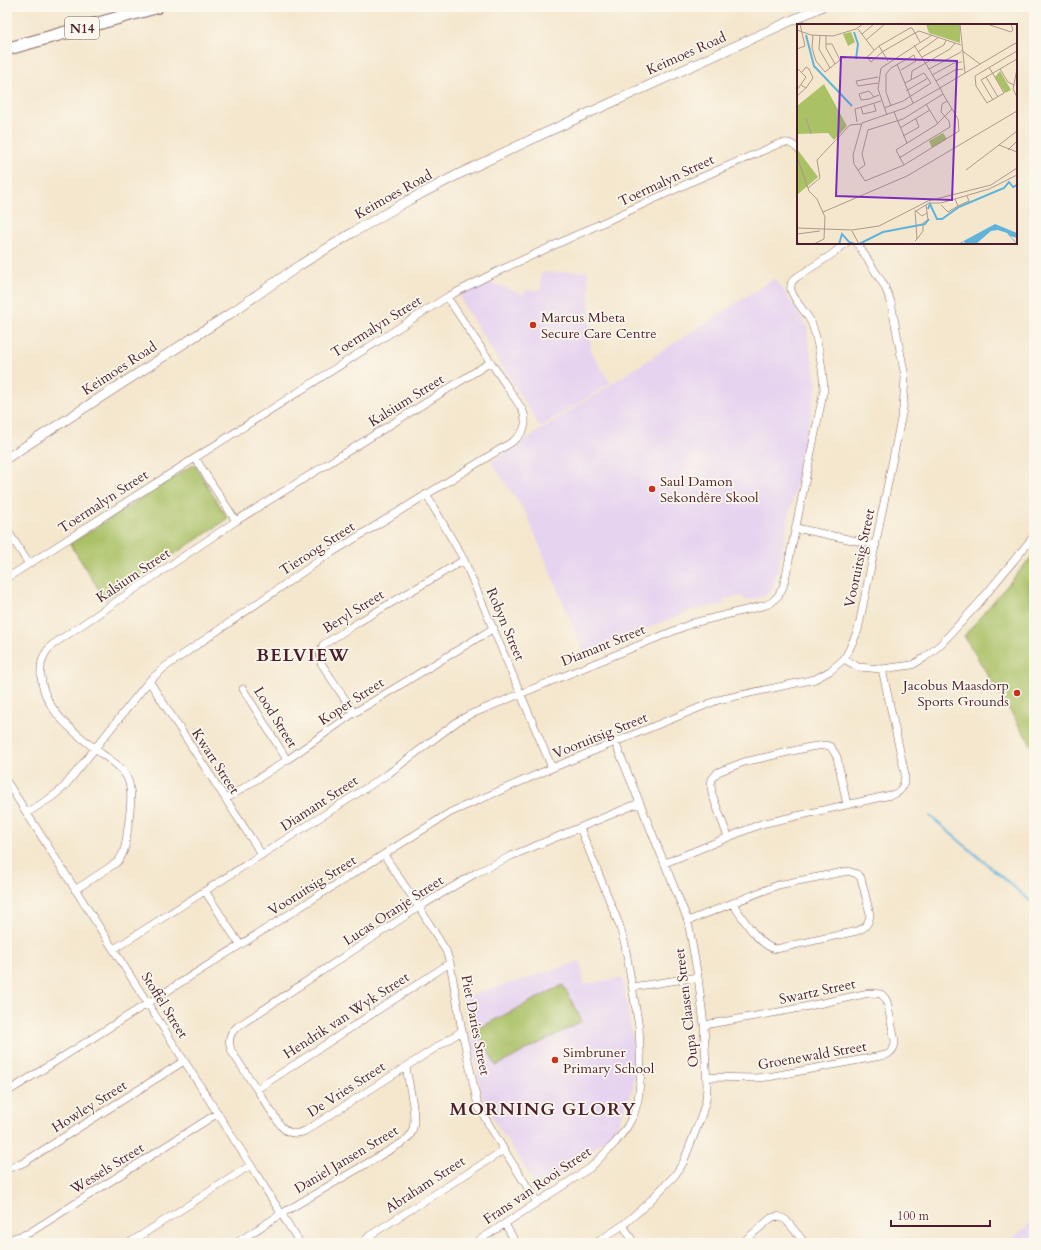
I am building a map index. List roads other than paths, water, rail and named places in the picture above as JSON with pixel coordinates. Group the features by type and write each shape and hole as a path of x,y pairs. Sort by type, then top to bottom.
{"highway":[{"name":"N14","path":"7,49 157,7"}],"street":[{"name":"Keimoes Road","path":"7,458 231,313 300,265 409,200 459,174 545,133 821,7"},
{"name":"Toermalyn Street","path":"7,578 349,358 447,297 486,277 692,181 783,142 797,148"},
{"name":"Diamant Street","path":"114,949 388,774 458,721 521,693 693,623 762,607 772,602 778,596 783,587 824,389 823,375 812,327 792,293 791,285 792,281 797,277 831,255 845,244"},
{"name":"Vooruitsig Street","path":"7,1092 451,812 552,768 727,697 815,679 830,671 844,659 858,630 903,409 905,377 898,333 889,296 884,285 858,244"},
{"name":"Tieroog Street","path":"27,813 52,797 64,787 149,681 165,667 288,581 520,436 524,430 526,422 522,409 447,297"},
{"name":"Kalsium Street","path":"75,890 116,864 123,853 126,839 130,793 129,781 124,772 116,764 65,724 52,708 41,682 40,670 44,653 52,645 236,521 491,362"},
{"path":"195,458 236,521"},
{"name":"Robyn Street","path":"426,494 464,560 552,768"},
{"path":"796,528 876,544"},
{"path":"7,530 29,564"},
{"path":"844,659 858,668 882,669 915,664 929,655 978,604 1034,536"},
{"name":"Beryl Street","path":"354,713 321,662 320,654 323,645 357,623 464,560"},
{"name":"Koper Street","path":"226,799 287,760 354,713 494,628"},
{"path":"665,863 762,824 895,794 901,790 904,785 905,774 882,669"},
{"name":"Kwart Street","path":"149,681 262,855"},
{"name":"Lood Street","path":"243,688 287,760"},
{"name":"Oupa Claasen Street","path":"596,1243 623,1225 675,1175 683,1163 701,1117 706,1100 707,1077 704,1025 698,977 688,921 615,742"},
{"path":"728,837 712,794 712,779 718,772 744,762 810,747 826,745 831,747 837,757 847,805"},
{"name":"Stoffel Street","path":"7,782 300,1243"},
{"name":"Lucas Oranje Street","path":"257,1089 229,1046 229,1040 233,1030 419,907 485,868 639,803"},
{"name":"Frans van Rooi Street","path":"475,1243 590,1168 604,1155 628,1127 638,1100 641,1073 639,1027 621,930 580,828"},
{"name":"Piet Daries Street","path":"384,855 444,946 450,963 462,1031 479,1108 537,1202"},
{"path":"688,921 732,903 778,885 848,871 857,874 861,878 870,914 869,921 864,928 857,932 776,949 767,947 756,936 732,903"},
{"path":"205,891 240,946"},
{"name":"Hendrik van Wyk Street","path":"257,1089 450,963"},
{"path":"632,987 698,977"},
{"name":"Swartz Street","path":"704,1025 790,1010 858,995 877,993 881,994 887,1002 895,1036 895,1046"},
{"name":"De Vries Street","path":"257,1089 285,1131 300,1134 462,1031"},
{"name":"Groenewald Street","path":"707,1077 768,1077 886,1055 889,1054 895,1046"},
{"name":"Howley Street","path":"7,1169 23,1163 184,1061"},
{"name":"Daniel Jansen Street","path":"236,1243 281,1214 405,1141 411,1134 414,1125 414,1116 406,1067"},
{"name":"Wessels Street","path":"7,1240 29,1233 218,1113"},
{"name":"Abraham Street","path":"363,1243 369,1236 504,1150"},
{"path":"129,1243 251,1165"},
{"path":"742,1243 777,1216 786,1220 805,1243"},
{"path":"505,1224 516,1243"},
{"path":"623,1225 634,1243"}],"water":[{"path":"1029,582 1034,582 1034,602 1031,602"}],"waterway":[{"path":"930,816 1034,904"},
{"path":"909,1239 911,1243"}],"place":[{"name":"Marcus Mbeta Secure Care Centre","path":"533,325"},
{"name":"Saul Damon Sekondêre Skool","path":"652,489"},
{"name":"Jacobus Maasdorp Sports Grounds","path":"1017,693"},
{"name":"Simbruner Primary School","path":"555,1060"}],"district":[{"name":"BELVIEW","path":"303,655"},
{"name":"MORNING GLORY","path":"543,1109"}]}
